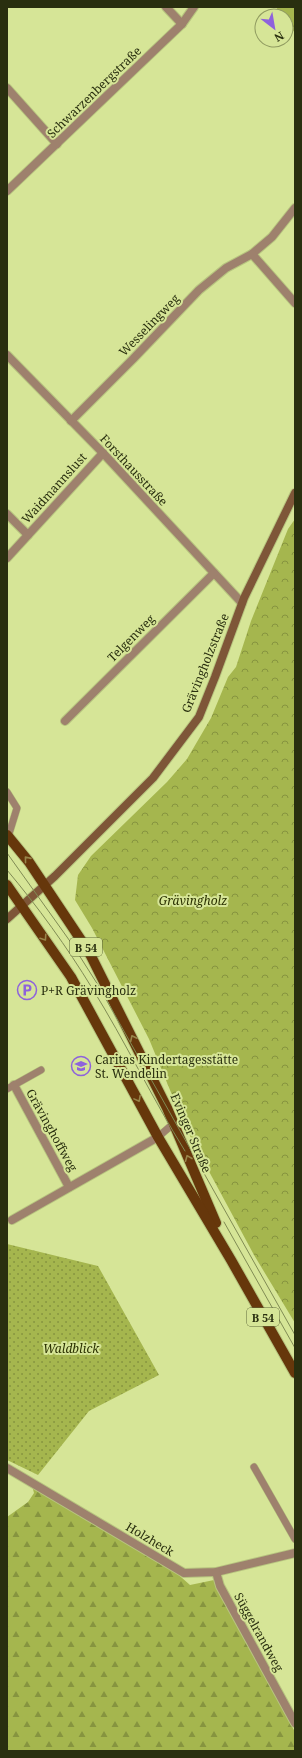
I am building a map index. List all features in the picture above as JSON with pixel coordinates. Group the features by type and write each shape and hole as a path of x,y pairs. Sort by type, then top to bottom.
{"main road":[{"name":"Grävingholzstraße","path":"7,920 46,884 153,778 199,717 242,603 295,493"},
{"name":"Evinger Straße","path":"8,836 46,884 89,952 167,1108 231,1260"},
{"name":"Evinger Straße","path":"7,885 71,977 158,1137 231,1260 295,1373"}],"street":[{"path":"166,7 182,24"},
{"name":"Schwarzenbergstraße","path":"7,191 182,24 194,7"},
{"path":"7,88 57,144"},
{"name":"Wesselingweg","path":"70,421 200,290 226,268 252,254 272,237 295,208"},
{"path":"252,254 295,303"},
{"name":"Forsthausstraße","path":"7,355 103,453 242,603"},
{"name":"Waidmannslust","path":"7,558 103,453"},
{"path":"7,514 28,535"},
{"name":"Telgenweg","path":"65,721 214,573"},
{"name":"Grävinghoffweg","path":"10,1087 69,1187"},
{"name":"Grävinghoffweg","path":"12,1220 158,1137"},
{"name":"Holzheck","path":"7,1468 184,1573 216,1572 295,1553"},
{"name":"Süggelrandweg","path":"216,1572 220,1586 295,1723"}],"lane":[{"path":"7,792 17,808 8,836"},
{"name":"Grävinghoffweg","path":"10,1087 41,1070"},
{"path":"158,1137 173,1124"},
{"path":"254,1467 295,1539"}],"green space":[{"path":"276,7 295,7 295,33 294,8"},
{"name":"Grävingholz","path":"295,519 295,1323 254,1255 191,1138 149,1039 92,928 75,900 78,875 91,856 167,782 187,759 211,718 228,677 236,667 251,621 288,529"},
{"name":"Waldblick","path":"7,1244 98,1266 159,1375 89,1411 38,1475 7,1460"},
{"path":"31,1482 163,1561 190,1585 214,1580 295,1732 295,1751 7,1751 7,1517 28,1502 34,1493"}],"tram line":[{"path":"7,853 72,944 98,985 295,1335"},
{"path":"7,870 30,898 73,957 116,1028 161,1111 185,1151"},
{"path":"224,1222 295,1348"}],"place":[{"name":"P+R Grävingholz","path":"27,990"},
{"name":"Caritas Kindertagesstätte St. Wendelin","path":"81,1066"}]}
